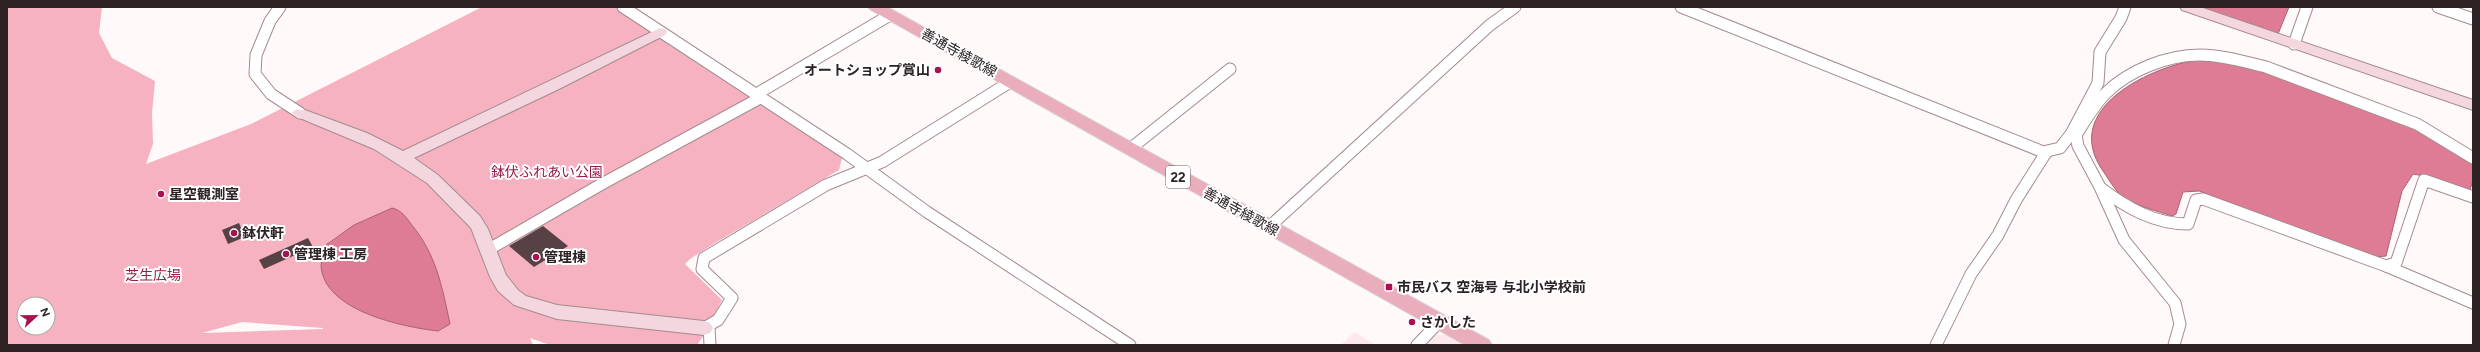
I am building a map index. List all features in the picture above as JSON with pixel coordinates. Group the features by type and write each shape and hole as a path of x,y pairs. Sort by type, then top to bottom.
{"main road":[{"name":"善通寺綾歌線","path":"883,11 1482,345"}],"street":[{"path":"280,7 269,23 257,50 254,67 260,82 282,102 300,113 364,136 403,157 449,194 480,229 486,251 498,278 507,292 519,302 538,309 706,327 722,318 732,298 702,269 704,258 826,185 867,170 1010,82"},
{"path":"623,7 867,170 926,212 952,226 1130,345"},
{"path":"1269,227 1490,25 1515,7"},
{"path":"1681,7 2046,153"},
{"path":"1936,345 1971,274 1998,235 2016,200 2046,153 2060,148 2071,134 2098,83 2100,52 2121,18 2125,7"},
{"path":"2187,7 2473,105"},
{"path":"2294,44 2307,7"},
{"path":"2438,7 2473,19"},
{"path":"760,98 760,92 883,11"},
{"path":"403,157 554,86 660,32"},
{"path":"2174,345 2180,324 2176,304 2124,240 2100,187 2078,146 2076,135 2101,98 2116,85 2147,67 2198,55 2266,67 2418,124 2473,158"},
{"path":"1130,149 1230,69"},
{"path":"486,251 600,185 760,98"},
{"path":"2386,266 2396,264 2424,180 2473,197"},
{"path":"2100,187 2120,204 2175,225 2188,224 2196,200 2203,199 2386,266 2473,303"},
{"path":"1417,345 1439,322"},
{"path":"706,327 710,345"}],"shaded area":[{"path":"2197,7 2289,7 2278,34"},
{"path":"2203,59 2247,65 2430,132 2473,162 2473,180 2470,190 2462,190 2427,177 2413,174 2402,191 2386,256 2375,257 2199,191 2183,192 2176,214 2172,216 2131,202 2116,190 2103,171 2093,148 2093,128 2102,109 2118,94 2138,80 2160,70"},
{"path":"392,208 403,214 420,235 427,247 437,271 450,324 438,331 386,321 368,314 350,305 336,295 325,282 321,266 326,245 354,225"},
{"path":"1354,332 1376,345 1341,345"},
{"path":"1435,335 1449,335 1468,345 1425,345"}],"green space":[{"name":"鉢伏ふれあい公園","path":"7,7 102,7 99,33 112,58 155,81 152,113 153,144 146,164 251,124 482,7 615,7 842,158 839,170 715,243 690,259 685,264 722,300 706,332 697,345 550,345 530,338 533,345 7,345","holes":["242,322 323,329 202,333"]}],"building":[{"name":"鉢伏軒","path":"239,223 245,237 228,244 222,230"},
{"name":"管理棟","path":"543,226 568,246 534,267 509,246"},
{"name":"管理棟 工房","path":"308,238 313,247 264,269 259,260"}],"place":[{"name":"オートショップ賞山","path":"938,70"},
{"name":"星空観測室","path":"161,194"},
{"name":"鉢伏軒","path":"234,233"},
{"name":"管理棟 工房","path":"286,254"},
{"name":"管理棟","path":"536,257"},
{"name":"市民バス 空海号 与北小学校前","path":"1389,287"},
{"name":"さかした","path":"1412,322"}],"park label":[{"name":"芝生広場","path":"153,275"}]}
